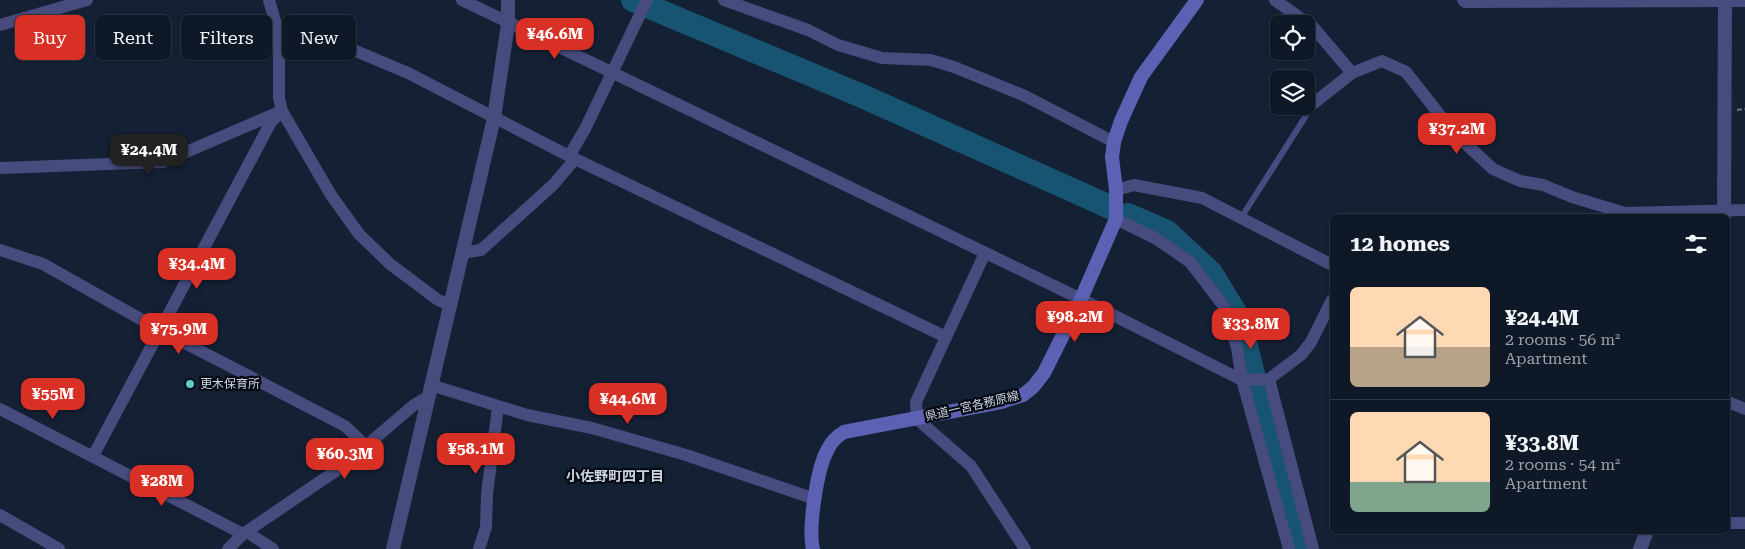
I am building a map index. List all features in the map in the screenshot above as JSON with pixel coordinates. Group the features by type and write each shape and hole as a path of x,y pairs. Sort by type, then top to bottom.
{"main road":[{"name":"県道一宮各務原線","path":"813,549 815,499 827,450 836,437 844,432 1000,402 1023,395 1033,387 1044,373 1081,299 1116,218 1116,190 1112,157 1114,142 1142,78 1197,0"}],"street":[{"path":"0,25 87,0"},
{"path":"269,0 279,35 279,98 282,111 331,195 359,234 390,264 438,300 450,304"},
{"path":"462,0 508,24 613,72 1081,299 1244,380 1265,380 1306,349 1330,304"},
{"path":"393,549 494,118 508,24 508,0"},
{"path":"724,0 808,30 838,45 882,58 931,60 954,66 1025,96 1114,142"},
{"path":"1275,0 1313,27 1352,73"},
{"path":"1463,0 1465,2 1745,1"},
{"path":"1724,213 1725,1"},
{"path":"462,253 481,250 554,184 572,158 645,4"},
{"path":"279,35 337,43 408,72 572,158 946,337"},
{"path":"1315,102 1352,73 1382,61 1406,72 1454,133 1493,170 1520,181 1543,185 1572,197 1624,214 1724,213 1745,210"},
{"path":"0,168 163,162 282,111"},
{"path":"93,456 271,122 282,111"},
{"path":"1116,190 1134,185 1202,198 1330,264"},
{"path":"1116,218 1155,238 1190,262 1223,305 1237,348 1288,549"},
{"path":"0,250 43,264 160,330 345,426 366,446"},
{"path":"986,253 916,402 917,419 971,466 1026,549"},
{"path":"1265,380 1313,549"},
{"path":"429,391 592,428 686,455 815,499"},
{"path":"228,549 245,533 340,468 429,391"},
{"path":"1730,403 1745,409"},
{"path":"479,549 486,527 487,494 498,407"},
{"path":"0,409 273,549"},
{"path":"0,515 59,549"},
{"path":"1730,523 1745,523"},
{"path":"1640,549 1646,534"}],"lane":[{"path":"1241,218 1306,115"}],"waterway":[{"path":"633,0 862,96 1110,207"},
{"path":"1128,215 1167,232 1211,273 1239,319 1268,433 1301,549"}],"place":[{"name":"更木保育所","path":"190,384"}],"district":[{"name":"小佐野町四丁目","path":"615,476"}]}
